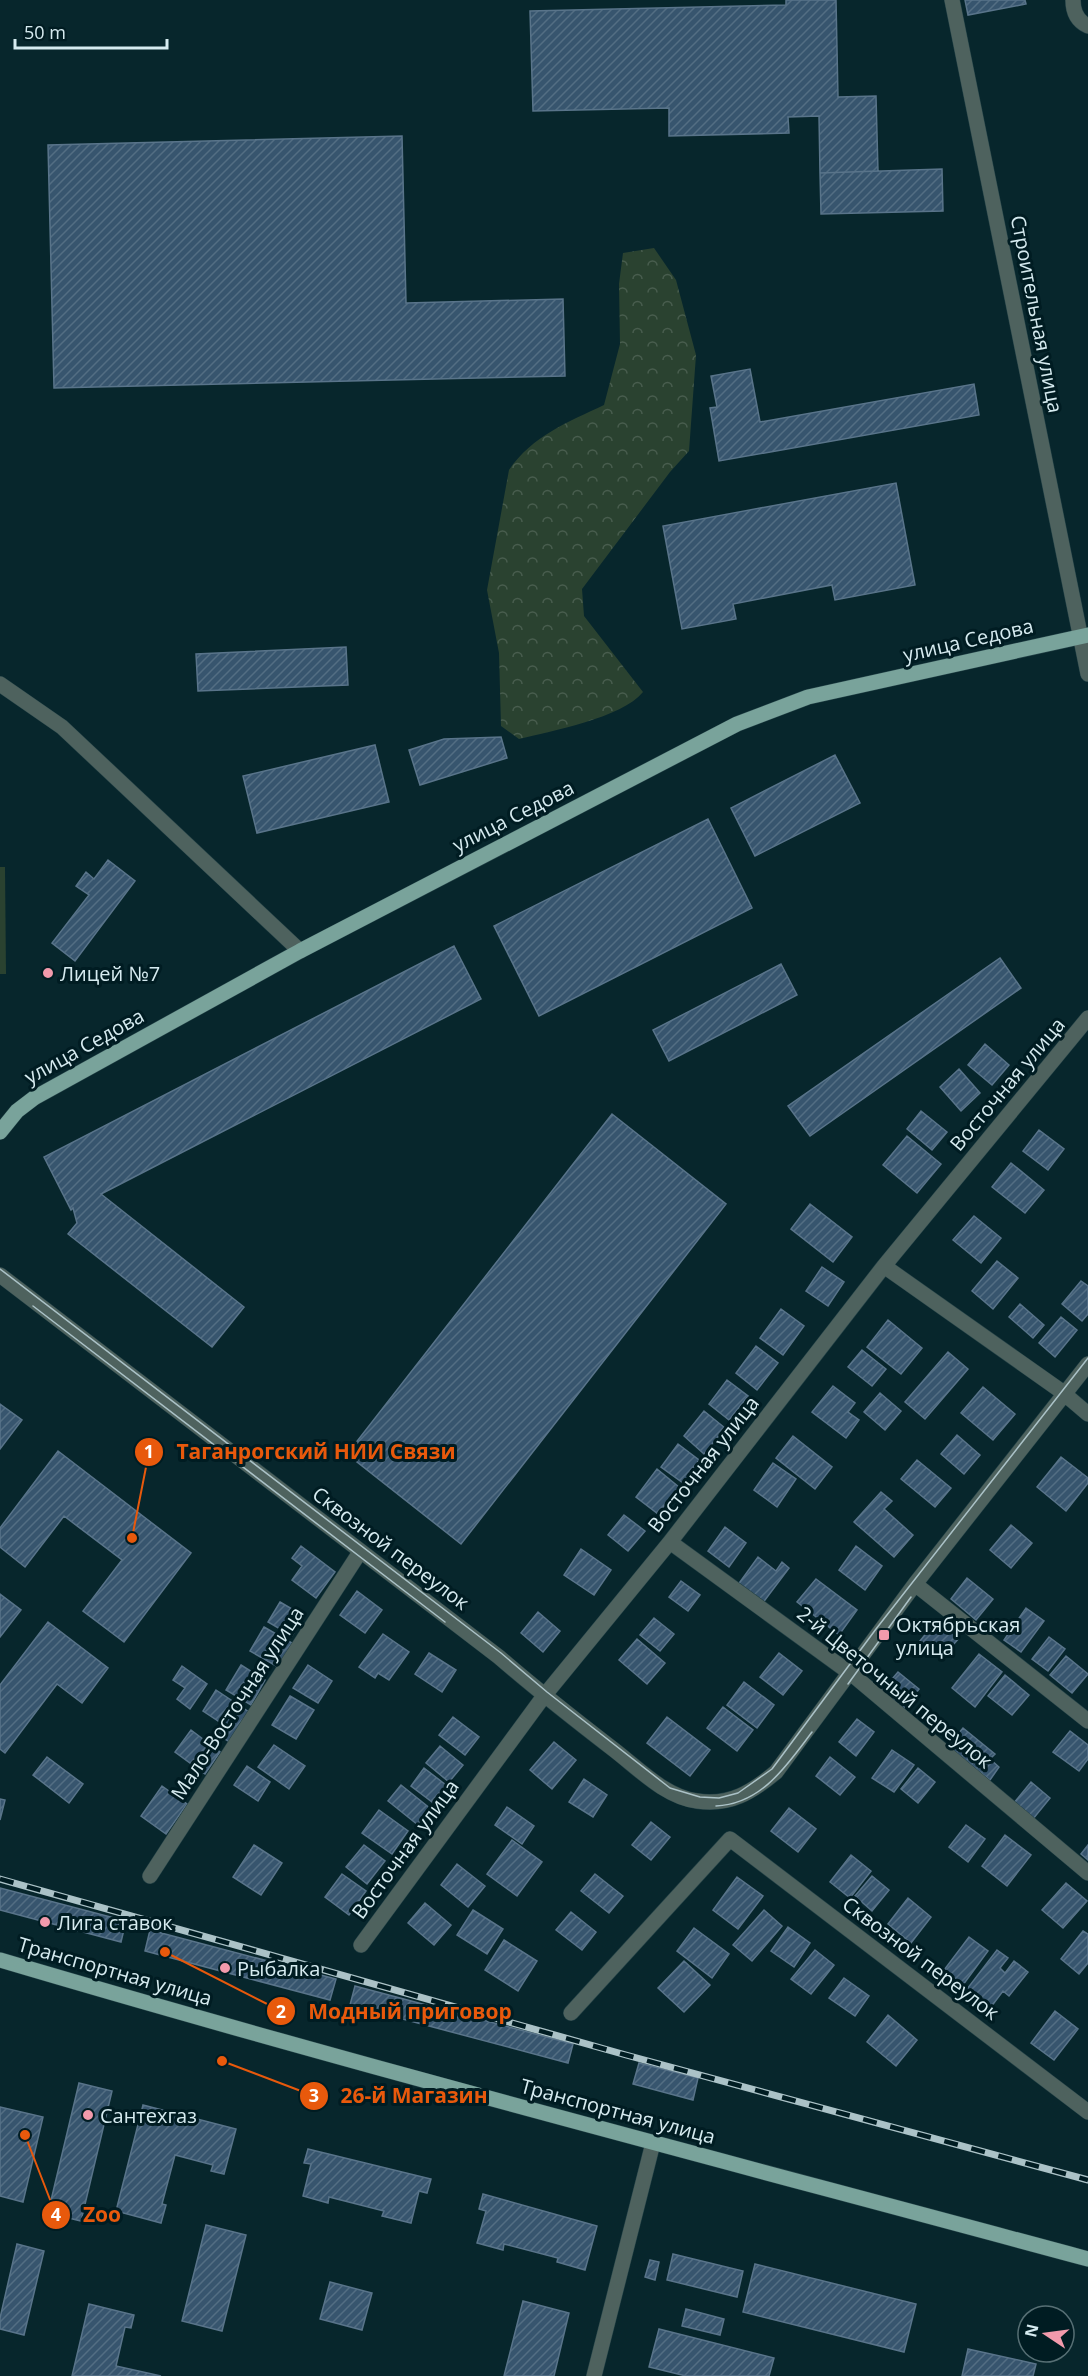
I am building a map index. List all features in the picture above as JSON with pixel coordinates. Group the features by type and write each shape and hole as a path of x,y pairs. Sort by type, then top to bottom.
{"main road":[{"name":"улица Седова","path":"0,1132 17,1111 34,1098 300,951 737,724 808,697 1084,636"},
{"name":"Транспортная улица","path":"0,1960 653,2143 1088,2259"}],"street":[{"name":"Строительная улица","path":"952,0 1084,636 1088,674"},
{"path":"1073,0 1073,9 1080,22 1088,26"},
{"path":"0,684 62,727 300,951"},
{"name":"Восточная улица","path":"361,1944 544,1696 670,1542 884,1266 1086,1026"},
{"path":"884,1266 1064,1394 1088,1414"},
{"name":"Сквозной переулок","path":"0,1275 499,1657 544,1696 668,1791 686,1799 719,1802 739,1797 757,1787 776,1772 850,1673"},
{"path":"850,1673 915,1584 1088,1364"},
{"name":"2-й Цветочный переулок","path":"670,1542 850,1673 1088,1873"},
{"name":"Мало-Восточная улица","path":"150,1876 360,1552"},
{"path":"915,1584 1088,1721"},
{"name":"Сквозной переулок","path":"571,2013 730,1839 1088,2112"},
{"path":"594,2376 653,2143"}],"green space":[{"path":"654,248 676,280 696,355 689,451 670,472 582,589 584,616 643,692 633,701 603,716 519,739 501,726 499,653 487,590 509,470 528,448 540,439 564,424 604,405 620,344 619,284 623,253"},
{"path":"0,867 5,867 6,974 0,974"}],"building":[{"path":"786,0 836,0 838,97 876,96 878,171 820,173 819,116 788,117 789,133 669,136 669,108 533,111 530,11 786,5"},
{"path":"965,0 1025,0 1026,4 968,15"},
{"path":"402,136 406,303 563,299 565,376 54,388 48,145"},
{"path":"942,169 943,211 821,214 820,173"},
{"path":"750,369 760,422 974,384 979,415 719,461 710,408 717,407 711,376"},
{"path":"896,483 915,585 835,600 832,585 733,604 736,619 682,629 663,526"},
{"path":"346,647 348,685 198,691 196,654"},
{"path":"501,737 507,758 420,785 409,750 444,739"},
{"path":"375,745 389,802 257,833 243,776"},
{"path":"835,755 860,803 755,856 731,808"},
{"path":"708,819 752,908 539,1016 494,926"},
{"path":"108,860 135,881 75,961 52,943 89,895 76,886 86,872 94,879"},
{"path":"454,946 481,999 101,1194 244,1307 212,1347 68,1234 77,1223 73,1208 71,1210 44,1157"},
{"path":"1000,958 1021,988 810,1136 788,1106"},
{"path":"781,964 797,995 669,1061 653,1030"},
{"path":"985,1044 1009,1065 992,1085 968,1065"},
{"path":"959,1069 980,1093 961,1111 940,1087"},
{"path":"921,1111 947,1132 932,1150 907,1129"},
{"path":"612,1114 726,1204 461,1544 347,1454"},
{"path":"1039,1130 1064,1149 1048,1170 1023,1151"},
{"path":"907,1136 941,1164 917,1193 883,1165"},
{"path":"1011,1163 1044,1190 1025,1213 992,1187"},
{"path":"810,1204 852,1237 833,1262 791,1229"},
{"path":"974,1216 1001,1238 981,1263 953,1240"},
{"path":"997,1261 1018,1278 993,1309 972,1291"},
{"path":"822,1267 844,1282 828,1306 806,1291"},
{"path":"1081,1281 1088,1286 1088,1314 1082,1321 1062,1304"},
{"path":"1020,1304 1044,1325 1033,1338 1009,1317"},
{"path":"781,1309 804,1326 783,1355 760,1338"},
{"path":"1061,1317 1077,1330 1055,1357 1039,1343"},
{"path":"888,1320 922,1348 901,1374 867,1347"},
{"path":"756,1346 778,1363 757,1390 736,1373"},
{"path":"862,1350 886,1369 872,1386 848,1367"},
{"path":"948,1352 968,1369 925,1419 905,1402"},
{"path":"727,1380 748,1396 729,1420 709,1404"},
{"path":"833,1386 855,1403 848,1412 859,1420 846,1438 812,1412"},
{"path":"983,1387 1015,1414 993,1440 961,1413"},
{"path":"880,1393 901,1411 885,1430 864,1412"},
{"path":"0,1404 22,1420 0,1449"},
{"path":"704,1411 725,1428 704,1454 684,1436"},
{"path":"957,1435 980,1455 964,1474 941,1454"},
{"path":"793,1436 832,1467 815,1489 776,1458"},
{"path":"678,1444 699,1460 683,1483 661,1467"},
{"path":"58,1451 191,1553 124,1642 83,1611 122,1560 64,1516 25,1567 0,1547 0,1528"},
{"path":"1061,1457 1088,1478 1088,1483 1066,1511 1037,1487"},
{"path":"917,1460 951,1488 935,1507 901,1479"},
{"path":"773,1463 796,1479 777,1507 754,1490"},
{"path":"657,1469 679,1487 658,1514 636,1497"},
{"path":"881,1492 892,1501 884,1509 913,1535 894,1557 854,1522"},
{"path":"624,1515 645,1531 628,1551 608,1535"},
{"path":"1011,1525 1032,1543 1011,1568 990,1550"},
{"path":"725,1527 746,1543 729,1567 708,1551"},
{"path":"301,1546 335,1572 316,1598 292,1580 302,1566 292,1558"},
{"path":"856,1546 882,1566 865,1590 839,1570"},
{"path":"581,1549 611,1570 594,1595 564,1575"},
{"path":"758,1557 776,1571 782,1562 789,1568 762,1604 737,1586"},
{"path":"967,1578 993,1599 976,1620 951,1599"},
{"path":"816,1579 857,1610 839,1635 797,1602"},
{"path":"681,1581 700,1595 688,1611 669,1597"},
{"path":"357,1591 382,1610 365,1633 340,1615"},
{"path":"0,1594 21,1610 0,1637"},
{"path":"280,1602 304,1616 292,1636 268,1622"},
{"path":"1026,1608 1044,1621 1021,1652 1004,1640"},
{"path":"538,1612 560,1631 543,1652 521,1633"},
{"path":"654,1618 674,1634 660,1651 640,1635"},
{"path":"937,1620 959,1638 941,1659 920,1641"},
{"path":"48,1622 108,1668 82,1703 57,1684 5,1753 0,1749 0,1685"},
{"path":"264,1627 292,1643 278,1667 250,1651"},
{"path":"383,1634 409,1652 389,1680 378,1673 375,1678 359,1667"},
{"path":"1049,1637 1065,1649 1048,1671 1032,1659"},
{"path":"637,1639 665,1663 647,1684 619,1660"},
{"path":"429,1653 456,1670 442,1692 415,1674"},
{"path":"779,1653 802,1671 783,1695 760,1677"},
{"path":"979,1654 1002,1672 975,1707 952,1688"},
{"path":"1066,1656 1088,1674 1072,1693 1050,1675"},
{"path":"241,1665 265,1680 251,1705 226,1690"},
{"path":"308,1665 332,1681 318,1703 293,1688"},
{"path":"182,1666 207,1684 190,1709 177,1699 185,1688 173,1680"},
{"path":"898,1672 919,1689 903,1710 881,1692"},
{"path":"1005,1675 1029,1695 1012,1715 988,1696"},
{"path":"744,1682 774,1705 757,1728 727,1705"},
{"path":"216,1690 252,1714 233,1744 215,1733 221,1723 203,1711"},
{"path":"290,1696 314,1710 296,1739 272,1725"},
{"path":"723,1707 753,1730 737,1751 707,1728"},
{"path":"453,1717 479,1737 465,1755 439,1735"},
{"path":"667,1717 710,1750 690,1776 647,1743"},
{"path":"857,1719 874,1732 856,1756 839,1742"},
{"path":"963,1728 995,1754 990,1759 999,1767 990,1780 948,1746"},
{"path":"191,1730 220,1752 205,1774 175,1752"},
{"path":"1070,1731 1088,1745 1088,1759 1079,1771 1053,1752"},
{"path":"554,1742 576,1760 552,1789 530,1770"},
{"path":"274,1745 305,1766 289,1789 258,1767"},
{"path":"440,1746 463,1765 449,1782 426,1763"},
{"path":"892,1750 914,1765 894,1792 872,1778"},
{"path":"47,1757 83,1784 69,1803 33,1775"},
{"path":"830,1757 855,1777 840,1795 816,1776"},
{"path":"247,1766 270,1782 258,1801 234,1785"},
{"path":"424,1768 446,1785 432,1802 411,1786"},
{"path":"918,1768 935,1782 918,1803 901,1789"},
{"path":"584,1779 607,1795 593,1817 569,1802"},
{"path":"1031,1782 1050,1798 1033,1819 1014,1803"},
{"path":"401,1785 431,1809 418,1825 388,1801"},
{"path":"162,1786 187,1804 166,1834 141,1816"},
{"path":"0,1799 5,1800 0,1820"},
{"path":"507,1807 534,1826 522,1844 495,1825"},
{"path":"789,1808 816,1829 798,1852 771,1831"},
{"path":"379,1810 408,1831 392,1854 362,1833"},
{"path":"651,1822 670,1837 651,1860 632,1845"},
{"path":"966,1825 985,1839 968,1862 949,1847"},
{"path":"1005,1835 1031,1855 1007,1886 982,1866"},
{"path":"512,1840 542,1862 517,1896 487,1874"},
{"path":"254,1845 282,1863 261,1895 233,1877"},
{"path":"364,1845 385,1861 367,1884 346,1867"},
{"path":"1088,1845 1088,1860 1081,1854"},
{"path":"851,1855 871,1871 850,1898 830,1882"},
{"path":"457,1864 485,1886 468,1907 441,1885"},
{"path":"342,1874 366,1891 349,1915 325,1897"},
{"path":"595,1874 623,1896 609,1913 581,1891"},
{"path":"872,1876 889,1890 872,1911 855,1896"},
{"path":"737,1877 763,1896 738,1929 713,1910"},
{"path":"1066,1883 1087,1901 1063,1928 1042,1910"},
{"path":"0,1888 126,1921 121,1942 0,1910"},
{"path":"908,1898 931,1917 911,1943 888,1924"},
{"path":"425,1903 451,1925 434,1945 408,1923"},
{"path":"473,1910 503,1929 487,1954 457,1935"},
{"path":"764,1910 782,1926 752,1961 733,1945"},
{"path":"571,1912 596,1932 582,1950 556,1930"},
{"path":"788,1927 810,1943 794,1967 771,1951"},
{"path":"694,1928 729,1954 712,1978 677,1951"},
{"path":"150,1930 336,1979 330,2000 145,1951"},
{"path":"1083,1931 1088,1934 1088,1963 1079,1974 1061,1959"},
{"path":"969,1937 988,1951 963,1985 944,1970"},
{"path":"504,1940 537,1961 518,1991 485,1970"},
{"path":"815,1950 834,1965 811,1994 791,1979"},
{"path":"997,1950 1008,1958 1000,1968 1005,1973 1014,1961 1028,1972 1009,1996 1003,1991 991,2007 967,1989"},
{"path":"684,1961 710,1985 684,2012 658,1988"},
{"path":"844,1978 869,1996 855,2016 829,1998"},
{"path":"355,1986 573,2044 568,2063 350,2005"},
{"path":"1055,2011 1078,2029 1054,2060 1031,2043"},
{"path":"888,2015 917,2040 896,2066 867,2042"},
{"path":"639,2063 698,2078 693,2100 633,2084"},
{"path":"79,2083 112,2091 81,2221 48,2213"},
{"path":"143,2105 236,2129 224,2174 211,2171 213,2165 175,2155 162,2204 166,2205 161,2223 116,2211"},
{"path":"0,2107 43,2117 23,2202 0,2196"},
{"path":"308,2149 431,2179 427,2193 419,2191 411,2223 382,2216 384,2211 329,2197 328,2203 303,2196 311,2164 304,2163"},
{"path":"483,2194 597,2226 585,2270 557,2262 558,2258 504,2244 503,2250 477,2243 486,2211 479,2209"},
{"path":"206,2225 246,2235 222,2331 182,2321"},
{"path":"17,2244 44,2251 24,2335 0,2329 0,2318"},
{"path":"673,2254 743,2271 737,2297 667,2280"},
{"path":"650,2260 659,2262 655,2280 645,2277"},
{"path":"755,2264 916,2304 904,2352 743,2312"},
{"path":"330,2282 372,2293 362,2330 320,2319"},
{"path":"523,2301 569,2313 554,2376 504,2376"},
{"path":"89,2304 134,2315 131,2328 125,2327 116,2366 161,2376 72,2376"},
{"path":"686,2309 724,2319 720,2335 682,2326"},
{"path":"659,2329 774,2358 769,2376 686,2376 649,2367"},
{"path":"968,2349 1016,2360 1016,2364 1036,2364 1033,2376 962,2376"}],"tram line":[{"path":"0,1269 501,1653 670,1788 700,1797 719,1798 738,1793 772,1769 876,1629 1088,1358"},
{"path":"33,1306 445,1622"},
{"path":"848,1684 911,1597"},
{"path":"716,1806 732,1804 747,1798 772,1781 812,1732"}],"railway":[{"path":"0,1879 626,2055 1088,2180"}],"place":[{"name":"Лицей №7","path":"48,973"},
{"name":"Таганрогский НИИ Связи","path":"132,1538"},
{"name":"Октябрьская улица","path":"884,1635"},
{"name":"Лига ставок","path":"45,1922"},
{"name":"Модный приговор","path":"165,1952"},
{"name":"Рыбалка","path":"225,1968"},
{"name":"26-й Магазин","path":"222,2061"},
{"name":"Сантехгаз","path":"88,2115"},
{"name":"Zoo","path":"25,2135"}]}
